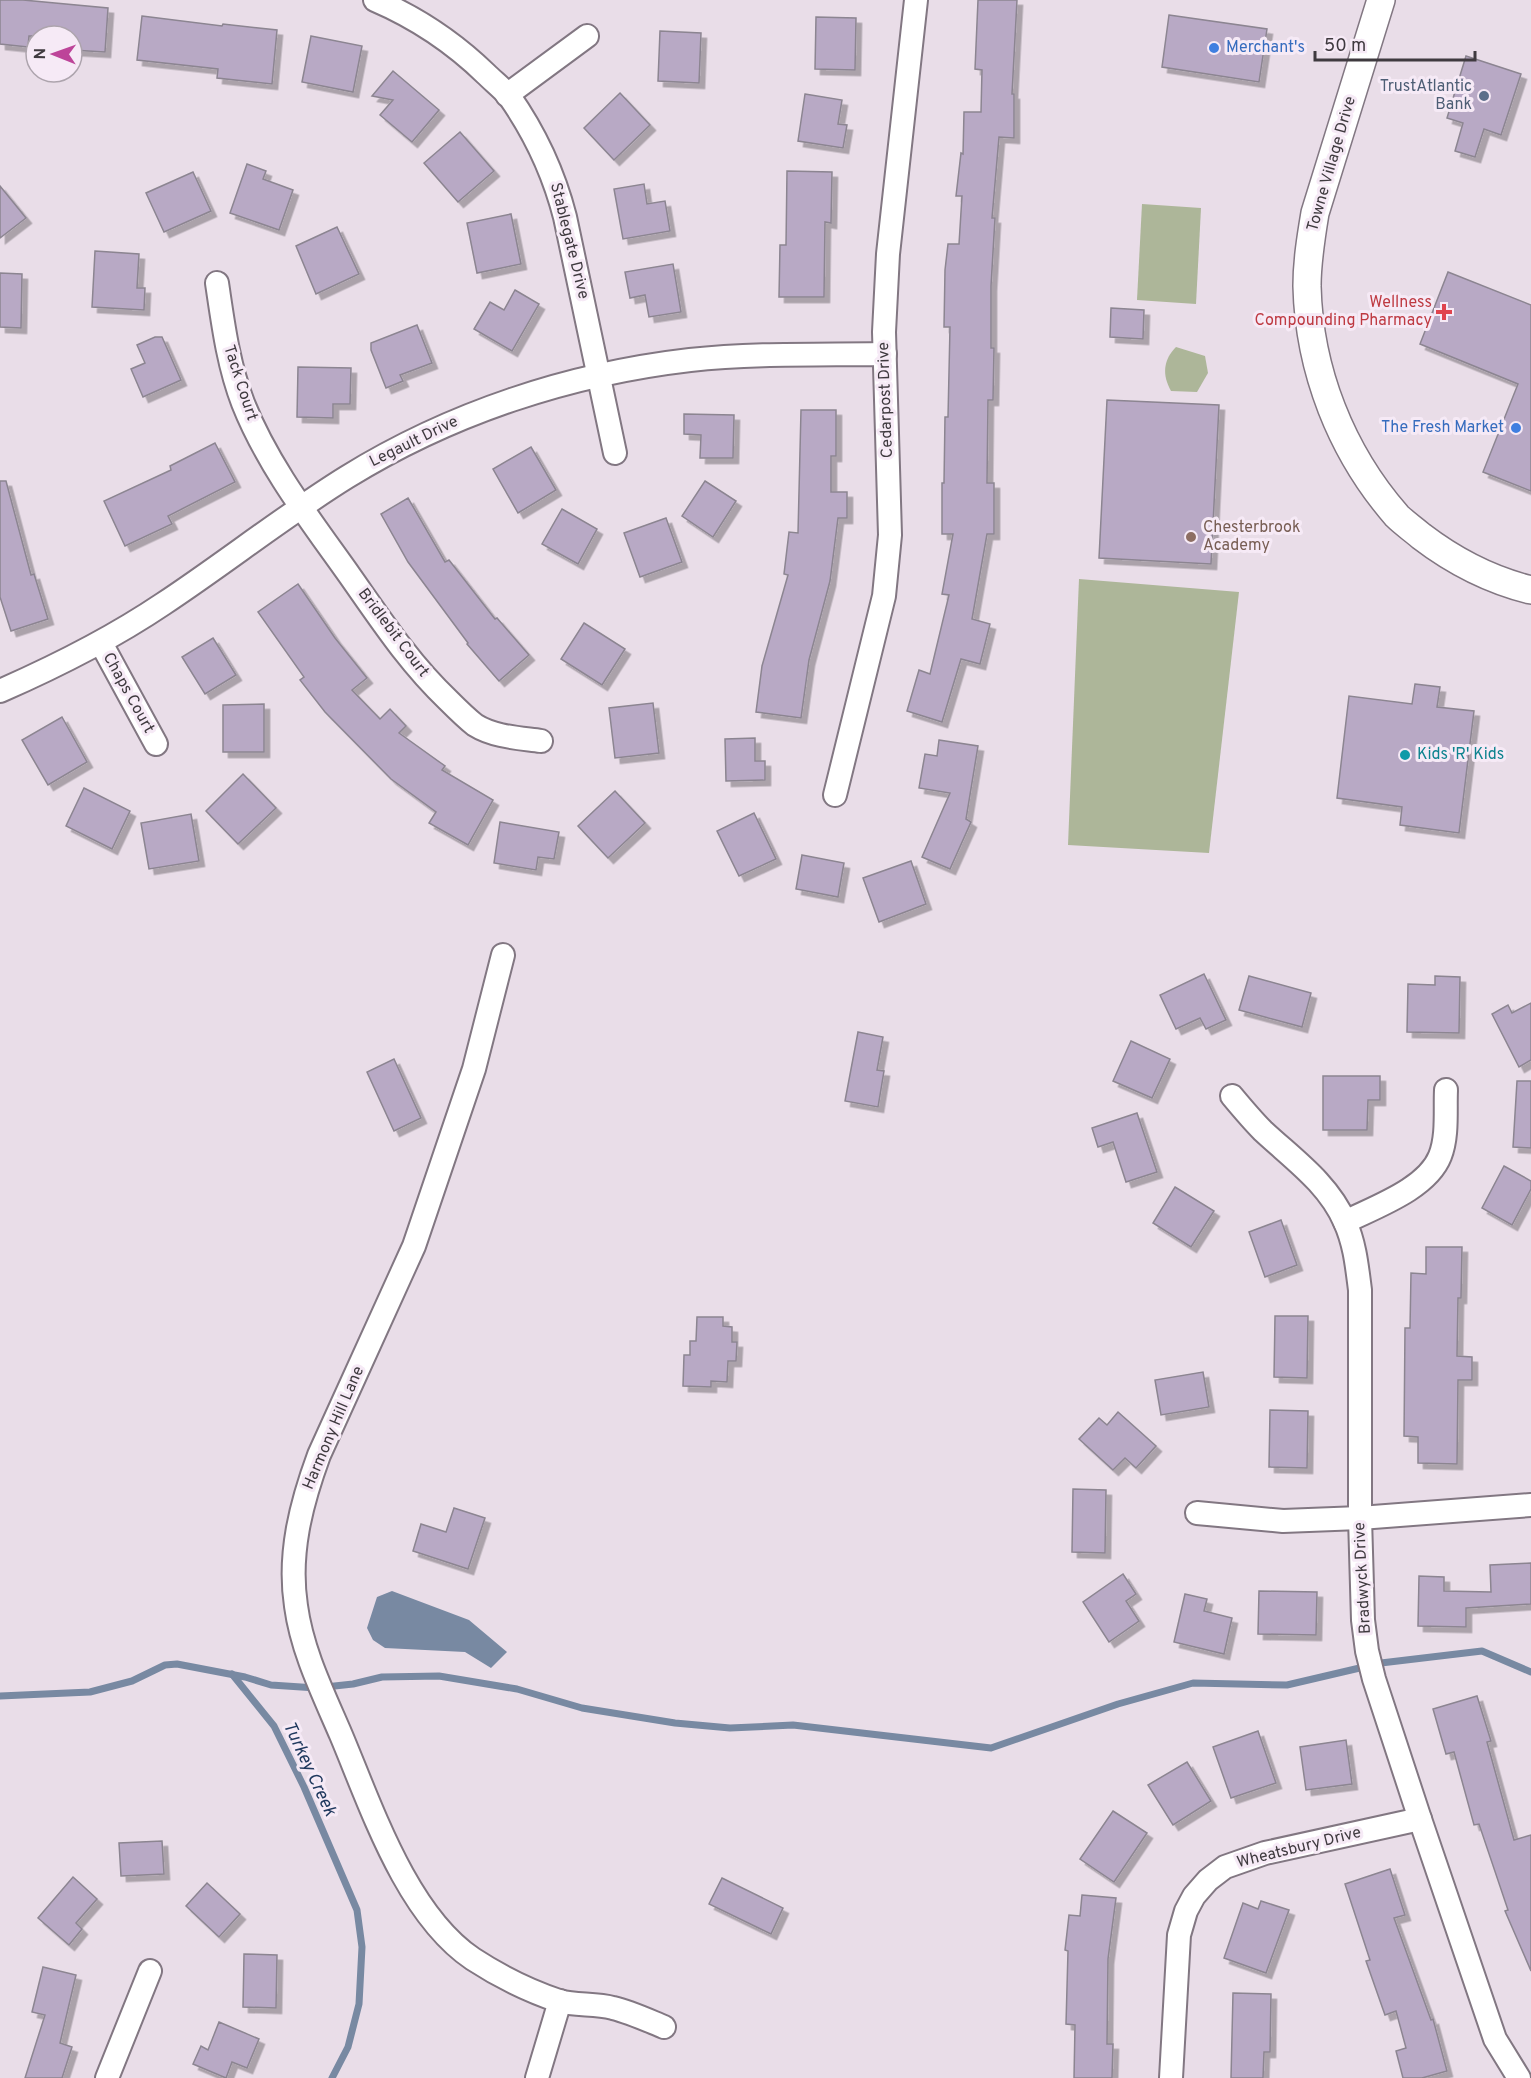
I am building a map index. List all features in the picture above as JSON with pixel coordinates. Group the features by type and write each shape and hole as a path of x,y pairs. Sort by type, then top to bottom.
{"street":[{"name":"Stablegate Drive","path":"375,0 407,14 442,36 472,60 507,94 530,130 557,187 615,453"},
{"name":"Cedarpost Drive","path":"835,795 884,596 888,564 890,535 885,354 889,243 916,0"},
{"name":"Towne Village Drive","path":"1381,0 1325,178 1311,234 1307,285 1310,324 1317,362 1342,433 1355,458 1398,517 1443,553 1472,570 1508,585 1531,590"},
{"path":"507,94 587,36"},
{"name":"Tack Court","path":"217,283 225,337 242,401 265,448 287,487 301,506"},
{"name":"Legault Drive","path":"0,691 101,643 164,604 301,506 349,476 401,447 459,420 544,389 599,375 691,360 748,356 885,354"},
{"name":"Bridlebit Court","path":"301,506 406,656 434,687 476,725 499,734 541,741"},
{"name":"Chaps Court","path":"101,643 156,744"},
{"name":"Harmony Hill Lane","path":"503,955 474,1069 414,1246 319,1455 306,1490 296,1532 294,1578 296,1606 306,1650 397,1867 444,1935 472,1958 517,1983 560,2001 612,2007 664,2027"},
{"path":"1345,1222 1404,1192 1431,1171 1440,1155 1445,1125 1446,1090"},
{"name":"Bradwyck Drive","path":"1232,1096 1262,1130 1312,1174 1326,1190 1345,1222 1357,1259 1360,1290 1360,1518 1363,1620 1367,1651 1420,1819 1495,2038 1519,2078"},
{"path":"1197,1513 1249,1520 1282,1521 1360,1518 1531,1505"},
{"name":"Wheatsbury Drive","path":"1171,2078 1179,1935 1186,1911 1194,1896 1208,1880 1225,1867 1265,1853 1420,1819"},
{"path":"107,2078 150,1971"},
{"path":"537,2078 560,2001"}],"green space":[{"path":"1142,204 1201,208 1196,304 1137,300"},
{"path":"1176,347 1205,356 1208,373 1197,392 1171,391 1168,385 1165,373 1166,362"},
{"path":"1079,579 1239,592 1209,853 1068,845"}],"water":[{"path":"392,1591 469,1620 507,1652 491,1668 465,1652 385,1648 373,1640 367,1628 377,1597"}],"building":[{"path":"0,0 108,8 105,52 84,51 84,24 24,24 24,47 0,44"},
{"path":"978,0 1017,0 1012,94 1014,94 1014,138 999,137 992,218 995,218 991,286 991,348 994,348 993,400 988,400 987,483 994,483 994,534 987,534 972,619 990,624 980,664 961,659 942,722 907,711 919,670 930,674 949,595 942,594 953,534 942,534 942,483 944,483 945,417 948,417 950,327 944,327 945,270 948,244 959,244 962,196 956,196 961,153 963,154 964,112 981,112 982,70 975,69"},
{"name":"Merchant's","path":"1169,15 1267,29 1259,82 1162,67"},
{"path":"142,16 277,30 272,84 217,78 218,69 137,60"},
{"path":"816,17 856,18 855,70 815,69"},
{"path":"660,31 701,33 699,83 658,81"},
{"path":"311,36 362,46 353,92 302,82"},
{"name":"TrustAtlantic Bank","path":"1466,56 1521,74 1501,135 1484,129 1475,157 1455,151 1463,123 1447,118"},
{"path":"393,71 439,110 412,142 380,115 393,100 372,96"},
{"path":"620,93 650,125 614,160 584,128"},
{"path":"805,94 842,100 838,124 847,125 843,148 798,141"},
{"path":"460,132 494,171 458,202 424,163"},
{"path":"247,164 266,171 263,179 293,190 279,230 230,213"},
{"path":"787,171 832,172 831,223 825,222 824,297 779,297 780,245 786,245"},
{"path":"193,172 211,211 164,232 146,193"},
{"path":"644,184 647,204 665,201 670,231 623,239 614,189"},
{"path":"0,186 26,218 0,238"},
{"path":"511,214 521,264 477,273 467,223"},
{"path":"337,227 359,274 316,294 296,246"},
{"path":"95,251 139,254 137,288 145,288 144,310 92,307"},
{"path":"673,264 681,312 649,317 645,295 630,298 625,272"},
{"path":"1448,272 1531,305 1531,491 1483,472 1518,384 1420,344"},
{"path":"0,273 22,274 21,328 0,327"},
{"path":"515,290 539,304 512,351 474,329 490,302 504,310"},
{"path":"1111,308 1144,310 1143,339 1110,337"},
{"path":"417,325 432,363 400,375 403,381 386,388 371,350 371,343"},
{"path":"155,337 162,337 181,380 143,397 131,369 145,363 137,345"},
{"path":"298,367 351,368 350,404 333,404 333,418 297,417"},
{"path":"1107,400 1219,405 1211,564 1099,558"},
{"path":"801,410 836,410 836,456 831,456 831,492 847,492 847,518 838,518 830,581 809,660 801,718 756,712 762,666 788,575 784,574 789,532 798,533"},
{"path":"684,414 734,415 733,458 700,458 701,435 684,434"},
{"path":"215,443 235,482 168,516 172,524 125,546 104,501 171,470 170,466"},
{"path":"531,447 556,490 518,513 493,469"},
{"path":"0,481 6,481 31,575 34,574 48,619 11,631 0,597"},
{"path":"705,481 736,501 713,537 682,516"},
{"path":"408,498 445,562 449,560 495,619 497,618 529,655 499,681 467,644 408,562 381,514"},
{"path":"562,509 597,529 578,564 542,544"},
{"path":"666,518 682,562 640,577 624,533"},
{"path":"298,584 335,638 367,678 352,690 380,719 390,709 406,726 399,733 445,766 442,770 493,800 468,845 429,823 436,812 391,779 325,712 300,680 304,677 258,612"},
{"path":"584,623 625,649 602,685 561,659"},
{"path":"213,638 236,675 205,694 182,657"},
{"name":"Kids 'R' Kids","path":"1415,684 1440,687 1437,707 1474,711 1459,833 1400,825 1402,807 1337,798 1349,696 1412,704"},
{"path":"653,703 659,753 615,758 609,708"},
{"path":"264,704 264,752 223,752 223,705"},
{"path":"62,717 87,762 48,785 22,740"},
{"path":"755,738 755,761 765,761 765,780 726,781 725,739"},
{"path":"939,740 978,746 966,819 971,822 950,869 922,857 950,793 919,788 925,754 937,756"},
{"path":"243,774 276,808 238,844 206,811"},
{"path":"84,788 130,811 112,849 66,826"},
{"path":"615,791 645,823 608,858 578,826"},
{"path":"754,813 776,859 739,876 717,831"},
{"path":"191,814 199,861 149,869 141,823"},
{"path":"500,822 559,832 554,859 538,857 536,870 494,863"},
{"path":"802,855 844,863 838,897 796,889"},
{"path":"911,861 926,904 879,922 863,878"},
{"path":"1204,974 1226,1020 1206,1029 1200,1018 1176,1029 1160,995"},
{"path":"1249,976 1311,993 1302,1027 1239,1010"},
{"path":"1435,976 1460,977 1459,1033 1407,1032 1408,984 1435,985"},
{"path":"1531,1003 1531,1060 1519,1067 1492,1014 1508,1005 1512,1013"},
{"path":"858,1032 883,1037 877,1070 884,1071 878,1107 845,1101"},
{"path":"1131,1041 1170,1059 1152,1098 1113,1081"},
{"path":"394,1059 421,1118 394,1131 367,1072"},
{"path":"1323,1076 1380,1076 1380,1100 1368,1100 1367,1130 1323,1130"},
{"path":"1517,1081 1531,1081 1531,1148 1513,1147"},
{"path":"1137,1113 1157,1172 1126,1182 1113,1142 1098,1147 1092,1128"},
{"path":"1504,1166 1531,1181 1531,1189 1512,1225 1482,1208"},
{"path":"1175,1187 1214,1211 1191,1247 1153,1223"},
{"path":"1281,1220 1297,1265 1265,1277 1249,1232"},
{"path":"1426,1247 1462,1247 1457,1356 1472,1357 1472,1380 1458,1380 1457,1464 1418,1463 1418,1437 1404,1436 1405,1328 1410,1328 1411,1273 1426,1274"},
{"path":"1275,1316 1308,1316 1307,1378 1274,1377"},
{"path":"697,1317 723,1317 723,1326 732,1327 732,1342 737,1342 736,1361 728,1361 727,1382 711,1381 711,1387 683,1386 684,1355 690,1355 690,1341 696,1341"},
{"path":"1203,1372 1209,1407 1161,1415 1155,1380"},
{"path":"1270,1410 1308,1411 1307,1468 1269,1467"},
{"path":"1118,1412 1156,1446 1136,1468 1125,1458 1113,1470 1079,1439 1099,1418 1107,1425"},
{"path":"1073,1489 1106,1490 1105,1553 1072,1552"},
{"path":"454,1508 485,1518 468,1569 413,1551 421,1524 446,1532"},
{"path":"1531,1563 1531,1604 1466,1608 1466,1627 1418,1626 1419,1576 1444,1577 1444,1591 1491,1592 1490,1565"},
{"path":"1123,1574 1136,1594 1126,1601 1139,1621 1109,1642 1083,1602"},
{"path":"1259,1591 1317,1592 1316,1635 1258,1634"},
{"path":"1185,1594 1207,1599 1204,1611 1232,1618 1224,1654 1174,1642"},
{"path":"1477,1696 1491,1741 1487,1742 1514,1840 1531,1835 1531,1971 1505,1911 1508,1910 1479,1824 1474,1825 1454,1752 1446,1754 1433,1709"},
{"path":"1258,1731 1276,1783 1231,1798 1213,1747"},
{"path":"1346,1740 1352,1784 1306,1790 1300,1747"},
{"path":"1187,1762 1211,1801 1173,1825 1148,1785"},
{"path":"1113,1811 1147,1833 1114,1882 1080,1859"},
{"path":"162,1841 164,1874 121,1876 119,1843"},
{"path":"1390,1869 1405,1915 1394,1918 1431,2020 1433,2019 1447,2071 1422,2078 1403,2078 1396,2051 1406,2048 1396,2011 1385,2015 1366,1961 1370,1960 1345,1884"},
{"path":"73,1877 97,1899 76,1923 82,1929 69,1945 38,1918"},
{"path":"722,1878 783,1908 771,1934 709,1904"},
{"path":"207,1883 240,1914 219,1937 186,1906"},
{"path":"1082,1895 1116,1898 1108,1959 1107,2044 1113,2044 1112,2078 1074,2078 1075,2025 1066,2024 1068,1951 1065,1950 1069,1915 1080,1916"},
{"path":"1261,1901 1289,1910 1266,1973 1224,1958 1243,1903 1258,1909"},
{"path":"244,1954 277,1955 276,2008 243,2007"},
{"path":"43,1967 76,1975 60,2043 72,2047 62,2078 25,2078 45,2015 32,2012"},
{"path":"1233,1993 1271,1994 1270,2052 1264,2052 1263,2078 1231,2078"},
{"path":"219,2022 259,2039 247,2068 232,2062 226,2078 193,2064 201,2046 208,2050"}],"waterway":[{"path":"0,1696 90,1692 132,1681 165,1665 177,1664 245,1677 271,1685 316,1688 353,1684 382,1677 439,1676 517,1689 582,1708 675,1723 730,1728 793,1725 991,1748 1118,1704 1193,1683 1287,1685 1381,1663 1482,1651 1531,1672"},
{"name":"Turkey Creek","path":"232,1674 274,1726 304,1787 357,1910 362,1947 359,2004 348,2047 332,2078"}],"place":[{"name":"Merchant's","path":"1214,48"},
{"name":"TrustAtlantic Bank","path":"1484,96"},
{"name":"Wellness Compounding Pharmacy","path":"1444,312"},
{"name":"The Fresh Market","path":"1516,428"},
{"name":"Chesterbrook Academy","path":"1191,537"},
{"name":"Kids 'R' Kids","path":"1405,755"}]}
